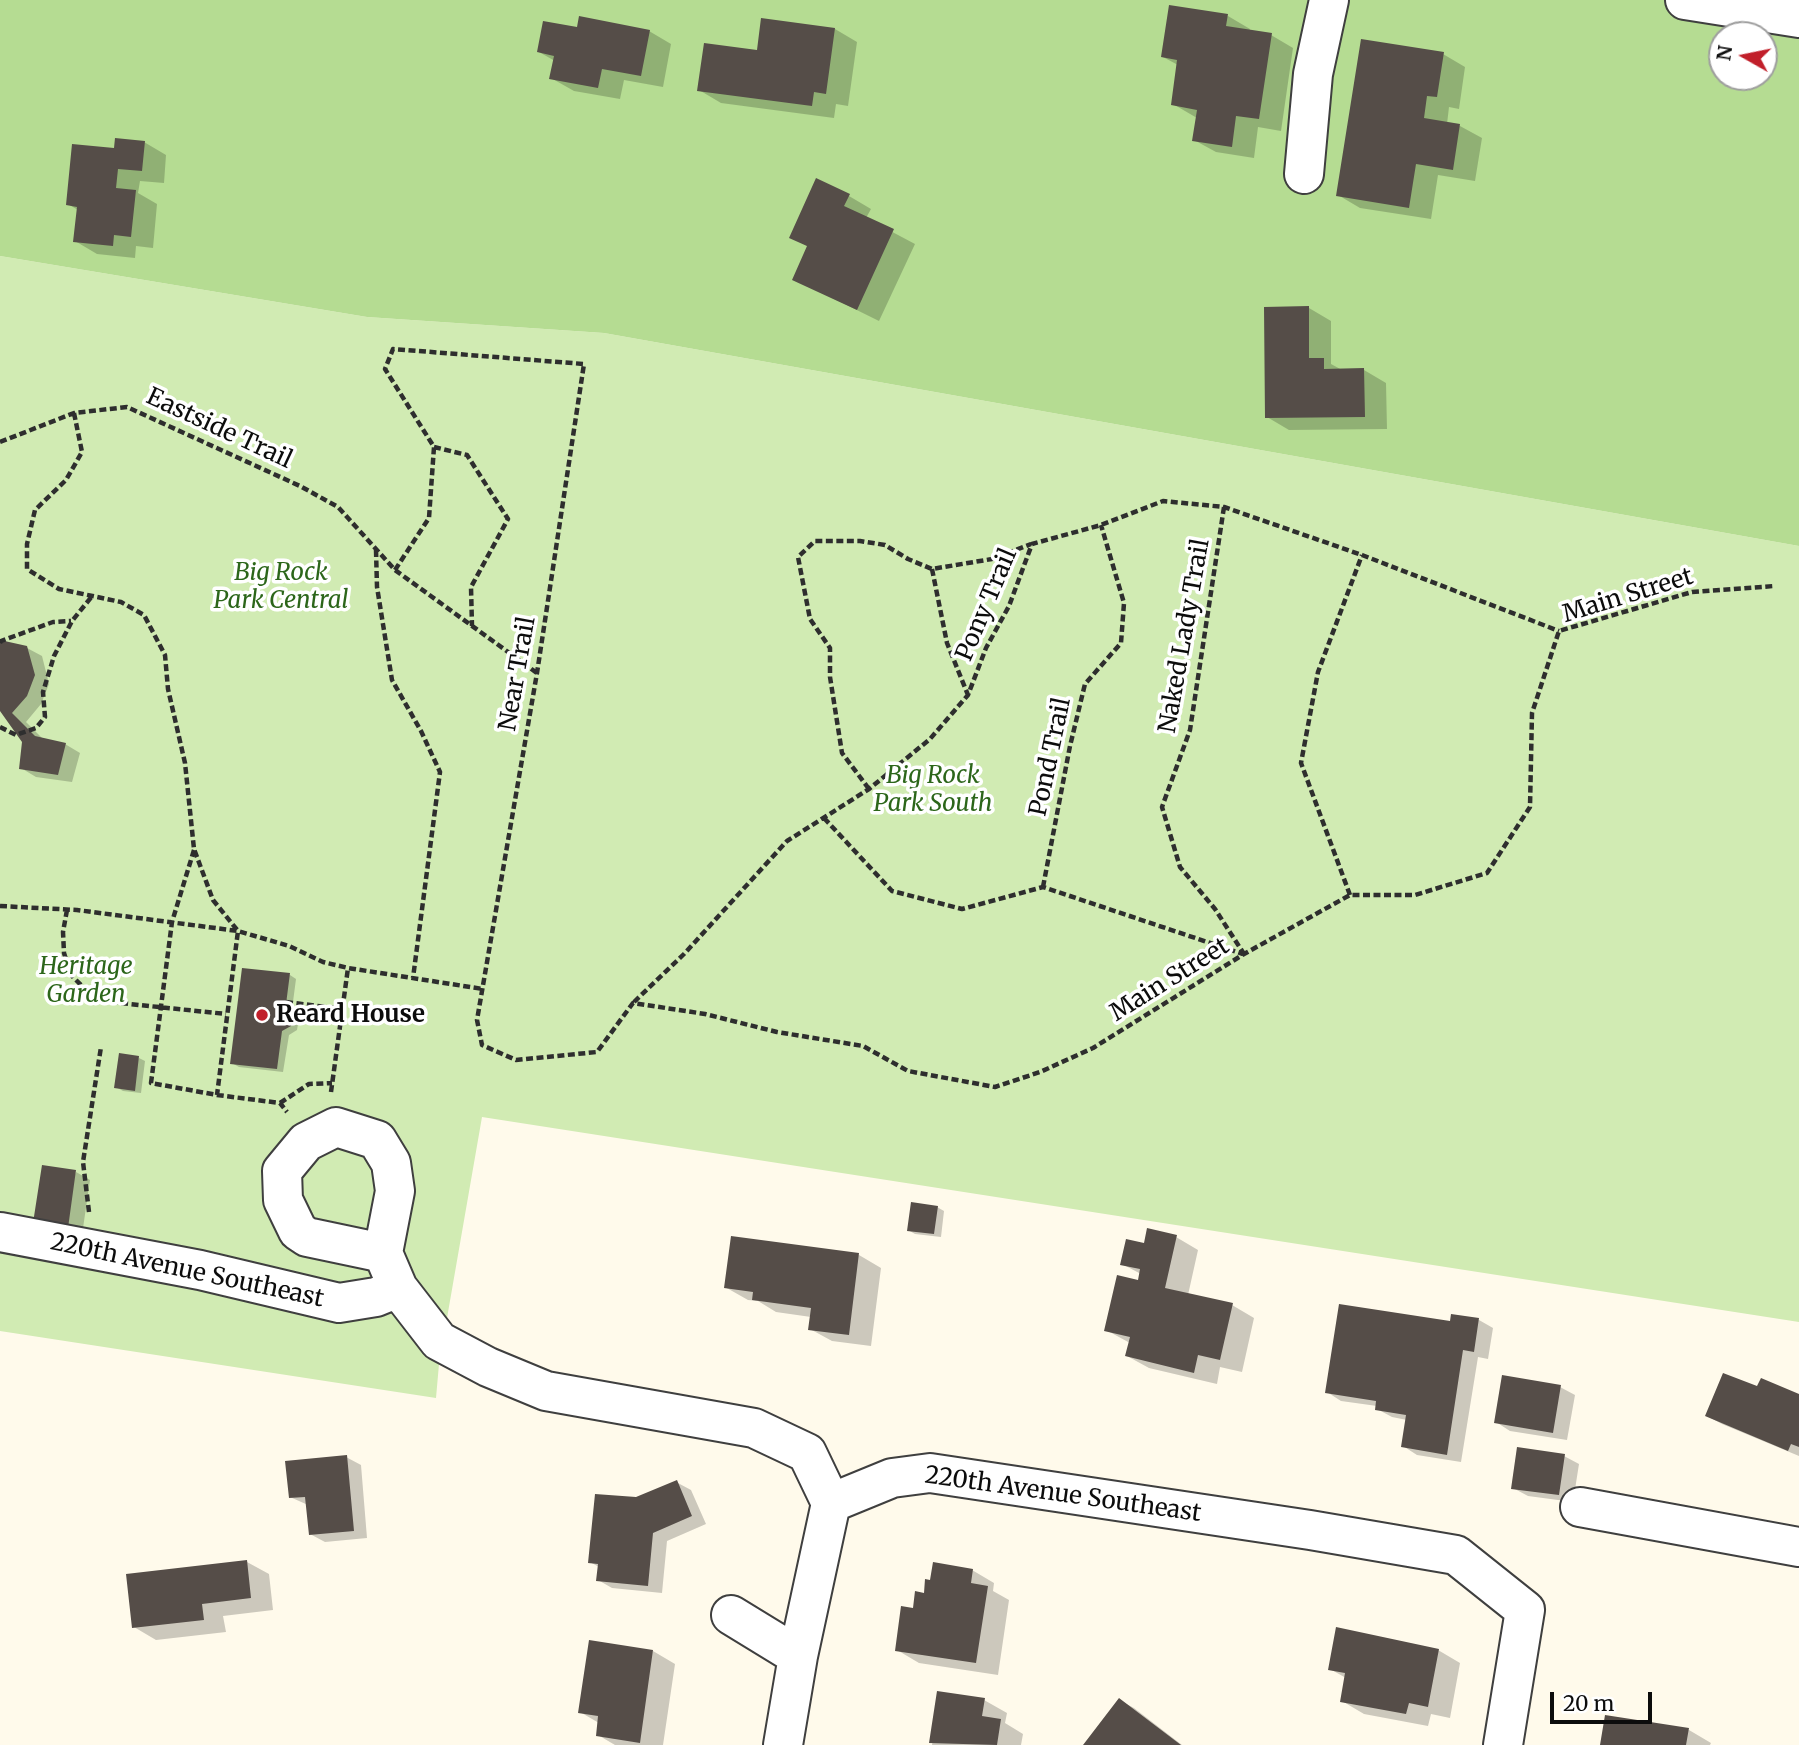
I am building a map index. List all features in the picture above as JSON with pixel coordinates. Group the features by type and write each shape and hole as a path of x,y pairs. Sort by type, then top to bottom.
{"street":[{"path":"1304,174 1312,74 1329,0"},
{"path":"1685,0 1799,18"},
{"path":"383,1253 307,1237 298,1231 283,1200 282,1171 321,1135 377,1140 391,1163 395,1191 383,1253 398,1288 439,1340 488,1367 546,1391 754,1427 807,1453 831,1503 798,1656 783,1745"},
{"name":"220th Avenue Southeast","path":"0,1232 94,1249 339,1303 376,1297 398,1288"},
{"name":"220th Avenue Southeast","path":"831,1503 892,1478 930,1472 1456,1555 1525,1610 1503,1745"},
{"path":"1580,1507 1799,1547"},
{"path":"731,1615 798,1656"}],"path":[{"name":"Near Trail","path":"434,447 386,369 393,349 584,365 537,673 482,989"},
{"name":"Eastside Trail","path":"0,442 74,413 127,407 300,486 338,507 395,570 537,673"},
{"path":"74,413 82,452 66,480 35,510 27,544 27,569 59,589 121,602 144,615 165,655 169,689 185,763 194,849 213,900 238,931 217,1096"},
{"path":"395,570 429,518 434,447 467,455 508,519 471,587 472,626"},
{"name":"Pony Trail","path":"634,1003 684,954 788,841 869,789 930,739 968,695 986,648 1009,606 1032,544 1101,526 1163,501 1224,507 1362,555 1559,631"},
{"name":"Naked Lady Trail","path":"1224,507 1190,730 1162,807 1180,867 1215,909 1244,954"},
{"name":"Pond Trail","path":"1043,887 1085,684 1121,643 1124,603 1101,526"},
{"path":"869,789 842,753 830,677 830,648 810,619 798,556 815,541 860,541 885,545 932,569 992,559 1032,544"},
{"path":"376,549 377,587 392,680 421,731 440,772 413,978"},
{"path":"1350,895 1301,763 1318,672 1362,555"},
{"path":"932,569 947,643 968,695"},
{"name":"Main Street","path":"634,1003 705,1014 778,1032 863,1046 908,1071 995,1087 1040,1072 1093,1048 1244,954 1350,895 1415,895 1487,873 1531,807 1532,713 1559,631 1692,592 1774,586"},
{"path":"0,727 16,735 36,727 46,717 43,692 54,656 72,621 93,595"},
{"path":"0,643 54,622 72,621"},
{"path":"824,818 892,891 962,909 1043,887 1244,954"},
{"path":"194,849 172,922 151,1083 217,1096 280,1103 309,1084 332,1083"},
{"path":"0,906 67,910 238,931 289,946 323,962 348,968 482,989 477,1020 482,1045 516,1060 597,1052 634,1003"},
{"path":"67,910 62,932 64,953 71,975 99,999 226,1013"},
{"path":"280,1103 292,1118 321,1135 329,1109 348,968"},
{"path":"286,1002 342,1009"},
{"path":"94,1249 83,1162 101,1047"}],"green space":[{"path":"0,0 1799,0 1799,546 604,333 367,317 0,256"},
{"name":"Big Rock Park South","path":"0,256 367,317 604,333 1799,546 1799,1322 482,1117 439,1364 436,1398 0,1331"}],"building":[{"path":"1169,5 1228,14 1226,26 1272,33 1259,119 1236,116 1232,147 1192,141 1197,110 1171,105 1177,60 1161,57"},
{"path":"579,16 650,30 641,76 602,69 598,88 549,79 554,56 537,52 543,21 577,27"},
{"path":"761,18 835,28 826,94 814,92 812,106 697,91 704,43 757,50"},
{"path":"1361,39 1444,52 1437,97 1427,96 1424,118 1460,124 1453,170 1416,164 1409,208 1336,196"},
{"path":"115,138 145,141 142,171 118,169 116,188 136,190 131,237 114,235 113,246 73,242 77,207 66,205 72,144 114,148"},
{"path":"816,178 850,194 844,206 894,229 857,310 792,280 807,246 789,238"},
{"path":"1309,306 1309,358 1324,358 1324,369 1364,368 1365,417 1265,418 1264,307"},
{"path":"0,640 27,646 35,675 27,696 12,713 35,736 66,743 58,775 19,769 22,742 0,711"},
{"name":"Reard House","path":"242,968 290,973 285,1012 292,1019 291,1026 282,1031 277,1069 230,1064"},
{"path":"119,1053 139,1056 135,1091 114,1088"},
{"path":"42,1165 76,1170 68,1228 33,1223"},
{"path":"911,1202 938,1206 934,1234 907,1231"},
{"path":"1147,1228 1177,1235 1165,1288 1233,1303 1220,1360 1198,1355 1194,1373 1125,1356 1130,1337 1104,1331 1117,1275 1138,1280 1140,1269 1120,1265 1126,1239 1144,1243"},
{"path":"731,1236 859,1253 849,1335 808,1330 811,1308 752,1300 753,1292 724,1288"},
{"path":"1339,1304 1450,1321 1451,1314 1479,1318 1474,1352 1463,1350 1447,1455 1401,1447 1406,1415 1375,1410 1376,1401 1325,1393"},
{"path":"1723,1373 1757,1386 1761,1378 1799,1394 1799,1447 1791,1444 1788,1451 1705,1416"},
{"path":"1502,1375 1561,1385 1553,1433 1494,1423"},
{"path":"1517,1447 1565,1454 1559,1495 1511,1489"},
{"path":"347,1455 354,1531 309,1535 305,1497 289,1498 285,1461"},
{"path":"677,1480 692,1516 653,1533 648,1586 596,1581 598,1564 588,1563 595,1494 636,1497"},
{"path":"247,1560 251,1598 202,1604 204,1620 132,1628 126,1574"},
{"path":"933,1562 973,1569 971,1583 988,1586 976,1663 895,1651 901,1606 913,1608 915,1591 924,1593 925,1579 930,1580"},
{"path":"1336,1627 1439,1649 1428,1707 1409,1703 1406,1714 1340,1702 1345,1673 1328,1670"},
{"path":"589,1640 653,1650 640,1743 596,1736 598,1716 578,1713"},
{"path":"937,1691 985,1698 982,1716 1001,1719 997,1745 929,1743"},
{"path":"1119,1698 1181,1745 1083,1745"},
{"path":"1605,1715 1689,1728 1686,1745 1600,1745"}],"place":[{"name":"Reard House","path":"262,1015"}],"park label":[{"name":"Big Rock Park Central","path":"281,587"},
{"name":"Heritage Garden","path":"86,981"}]}
